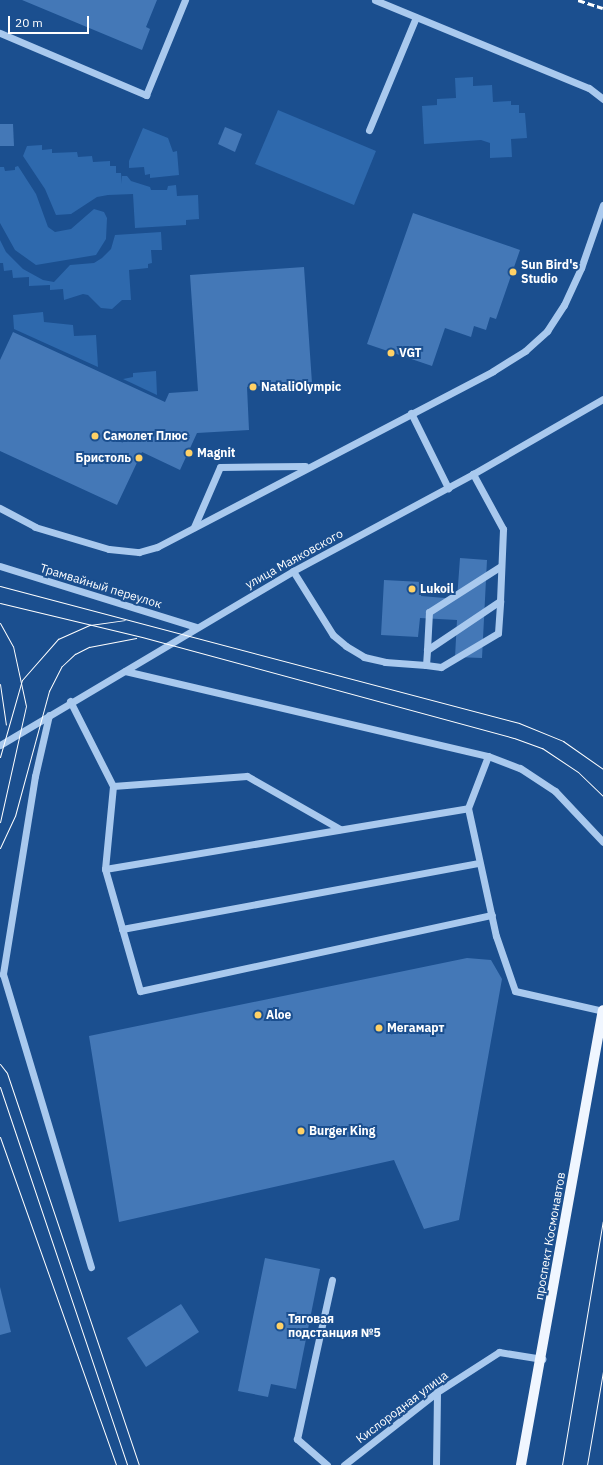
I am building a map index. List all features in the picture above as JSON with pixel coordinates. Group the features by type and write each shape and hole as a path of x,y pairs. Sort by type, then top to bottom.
{"main road":[{"name":"проспект Космонавтов","path":"521,1465 542,1359 603,1011"}],"street":[{"path":"0,33 146,95 185,0"},
{"path":"375,0 589,88 603,99"},
{"path":"369,130 416,17"},
{"path":"0,508 35,527 109,549 139,552 157,547 307,466 493,371 525,351 547,331 564,305 582,268 603,204"},
{"name":"улица Маяковского","path":"0,745 70,701 125,671 196,627 293,571 474,474 603,399"},
{"path":"411,413 448,488"},
{"path":"194,527 220,468 307,466"},
{"path":"293,571 333,635 346,646 364,657 385,662 441,667 498,633 503,529 474,474"},
{"name":"Трамвайный переулок","path":"0,566 196,627"},
{"path":"426,665 429,612 502,566"},
{"path":"427,650 500,601"},
{"path":"125,671 488,756 520,768 555,791 603,842"},
{"path":"70,701 113,786 106,869 140,991 492,915"},
{"path":"49,715 35,776 3,974 91,1267"},
{"path":"488,756 468,808 478,863 515,991 603,1011"},
{"path":"113,786 247,776 340,829"},
{"path":"106,869 468,808"},
{"path":"122,929 478,863"},
{"path":"327,1465 297,1439 332,1280"},
{"name":"Кислородная улица","path":"344,1465 437,1392 499,1352 542,1359"},
{"path":"436,1465 437,1392"}],"shaded area":[{"path":"473,77 473,86 492,85 493,102 511,101 511,105 519,105 519,113 525,113 527,138 511,139 512,157 490,158 490,143 481,140 424,144 422,106 437,105 437,99 456,98 455,78"},
{"path":"278,110 376,151 354,205 255,164"},
{"path":"143,128 168,138 173,152 177,151 179,175 150,178 150,174 145,175 144,167 129,168 129,161"},
{"path":"42,145 42,150 52,149 52,153 77,152 78,157 92,156 93,162 110,161 110,166 116,166 116,173 121,173 122,184 122,176 127,176 131,181 150,187 151,190 167,190 168,186 176,185 177,196 198,195 199,219 186,220 186,225 135,228 133,194 97,197 71,214 56,215 45,189 23,156 27,146"},
{"path":"18,166 36,194 48,227 55,232 71,229 94,209 104,212 107,218 106,239 96,255 36,265 15,250 0,223 0,167 4,167 5,171 15,170 15,167"},
{"path":"161,232 162,250 151,250 152,263 148,264 148,268 129,270 131,300 122,300 112,309 101,308 88,295 83,294 64,300 63,289 50,290 50,285 29,286 29,277 13,278 12,270 4,271 3,263 0,263 0,240 6,252 23,269 43,280 54,282 70,265 94,263 102,258 111,249 115,235"},
{"path":"43,312 44,322 73,325 74,336 96,335 98,367 14,329 13,315"},
{"path":"156,371 157,395 123,379 133,377 133,373"}],"building":[{"path":"22,0 157,0 146,27 150,29 142,50"},
{"path":"0,124 13,124 14,146 0,146"},
{"path":"225,127 242,134 235,152 218,144"},
{"path":"413,213 520,250 496,319 490,317 486,330 474,326 471,337 445,328 432,366 367,344"},
{"path":"304,267 312,383 247,387 249,430 197,433 180,470 142,452 117,505 0,451 0,360 13,332 165,402 169,393 198,391 190,275"},
{"path":"460,558 487,560 482,658 455,657 457,620 420,618 418,637 381,635 384,580 422,582 421,596 457,599"},
{"path":"467,958 491,960 502,979 459,1220 424,1229 394,1160 119,1222 89,1036"},
{"name":"Тяговая подстанция №5","path":"265,1258 320,1269 296,1389 271,1384 268,1397 238,1391"},
{"path":"0,1287 11,1332 0,1335"},
{"path":"181,1304 199,1332 146,1367 127,1338"}],"tram line":[{"path":"0,586 519,723 563,741 603,769"},
{"path":"0,603 142,637 514,738 542,748 578,772 603,796"},
{"path":"0,757 22,680 58,639 90,625 125,620"},
{"path":"0,623 13,646 26,706 0,822"},
{"path":"0,848 15,816 49,691 62,666 75,654 89,647 136,638"},
{"path":"0,684 6,725"},
{"path":"0,1064 7,1073 139,1465"},
{"path":"0,1087 127,1465"},
{"path":"0,1137 116,1465"},
{"path":"562,1465 603,1221"},
{"path":"587,1465 603,1371"}],"railway":[{"path":"578,0 603,8"}],"place":[{"name":"Sun Bird's Studio","path":"513,272"},
{"name":"VGT","path":"391,353"},
{"name":"NataliOlympic","path":"253,387"},
{"name":"Самолет Плюс","path":"95,436"},
{"name":"Magnit","path":"189,453"},
{"name":"Бристоль","path":"139,458"},
{"name":"Lukoil","path":"412,589"},
{"name":"Aloe","path":"258,1015"},
{"name":"Мегамарт","path":"379,1028"},
{"name":"Burger King","path":"301,1131"},
{"name":"Тяговая подстанция №5","path":"280,1326"}]}
